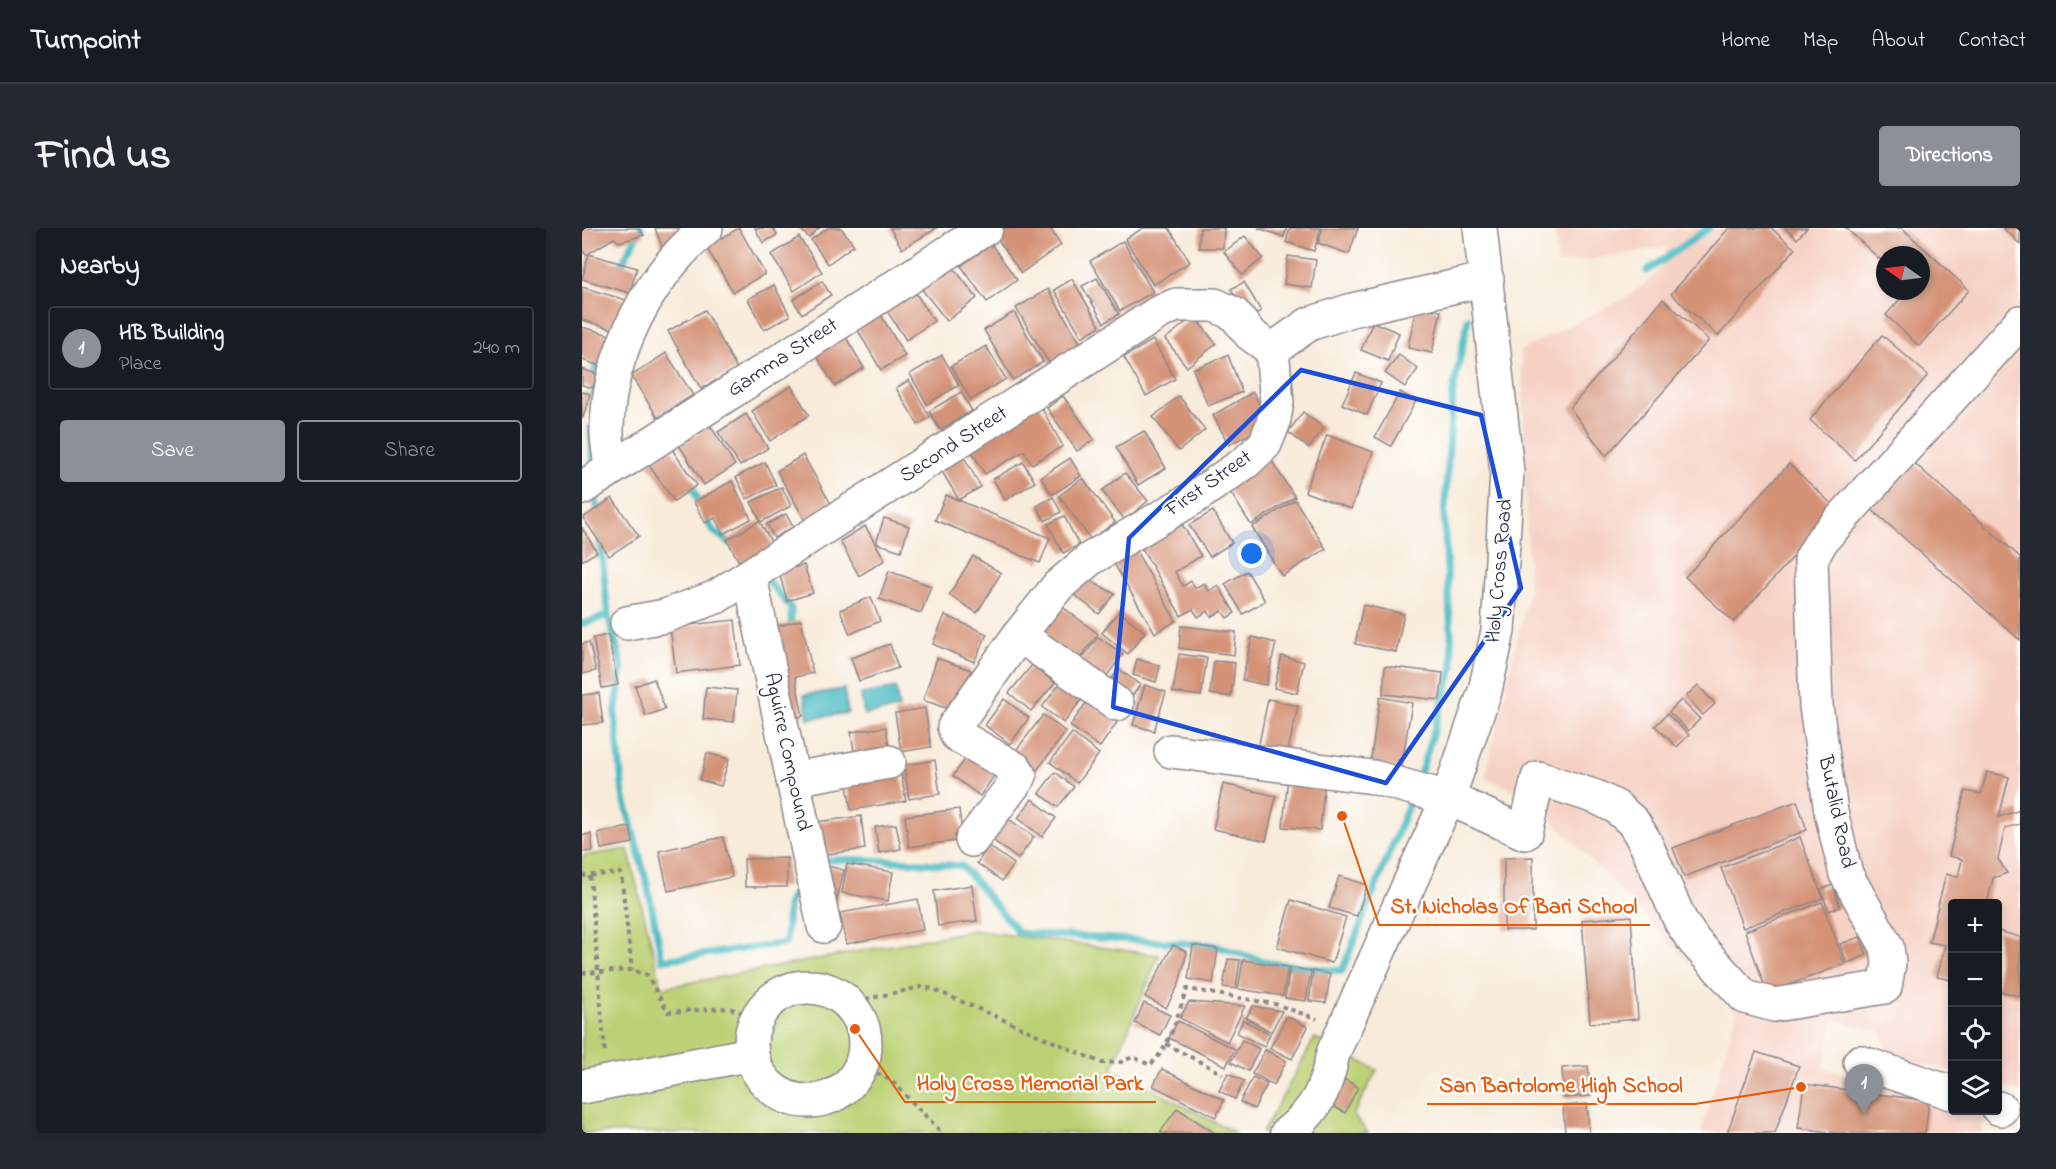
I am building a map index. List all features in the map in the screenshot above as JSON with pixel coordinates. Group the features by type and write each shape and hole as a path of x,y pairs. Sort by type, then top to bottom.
{"street":[{"path":"611,468 607,428 610,395 626,339 648,295 673,261 706,228"},
{"name":"Gamma Street","path":"582,488 986,228"},
{"name":"Holy Cross Road","path":"1338,1042 1448,798 1485,691 1498,631 1503,583 1507,471 1480,228"},
{"path":"1272,350 1309,324 1363,308 1487,279"},
{"name":"Second Street","path":"627,623 665,616 716,597 1158,313 1176,305 1215,305 1234,314 1250,334 1272,350"},
{"name":"Butalid Road","path":"1448,798 1525,833 1538,778 1596,797 1616,807 1633,822 1644,840 1669,900 1694,941 1739,992 1752,1001 1774,1005 1793,1003 1885,987 1889,963 1887,947 1846,874 1832,812 1816,706 1811,559 1815,549 1829,531 2020,321"},
{"name":"First Street","path":"972,840 1020,776 1016,769 957,735 954,727 1019,635 1058,586 1090,559 1195,497 1246,462 1264,444 1274,424 1277,402 1272,350"},
{"name":"Aguirre Compound","path":"750,577 824,926"},
{"path":"1019,635 1117,704"},
{"path":"1171,751 1373,777 1448,798"},
{"path":"793,779 889,762"},
{"path":"799,987 825,989 848,1003 862,1026 865,1052 861,1065 846,1087 822,1100 809,1101 789,1098 771,1088 755,1067 752,1054 752,1030 757,1018 774,998 799,987"},
{"path":"1286,1133 1288,1107 1308,1073 1338,1042"},
{"path":"595,1084 752,1054"},
{"path":"1860,1062 1948,1091"}],"path":[{"path":"582,876 621,873 632,970"},
{"path":"590,876 598,972 595,1084"},
{"path":"582,973 632,970 647,975 668,1012 729,1008 757,1018"},
{"path":"848,1003 921,987 933,988 1102,1063 1121,1062 1133,1057 1150,1065 1159,1057 1166,1044 1187,989 1275,1004 1338,1042"},
{"path":"1166,1044 1223,1074"},
{"path":"861,1065 892,1080 942,1133"}],"highlighted area":[{"path":"1301,370 1481,415 1521,588 1386,783 1113,707 1129,538"}],"shaded area":[{"path":"1554,228 2020,228 2020,1091 2002,1086 2002,899 1948,899 1948,1071 1889,1055 1881,1032 1834,1020 1823,1068 1948,1105 1948,1115 1983,1115 1982,1133 1701,1133 1737,1012 1528,795 1485,778 1529,590 1521,350 1631,295 1658,272 1667,247 1558,264"}],"green space":[{"path":"628,849 662,988 974,930 1159,955 1112,1069 1236,1133 582,1133 582,856"},
{"path":"1315,1038 1377,1070 1353,1115 1368,1133 1262,1133"}],"water":[{"path":"896,688 899,709 864,715 861,694"},
{"path":"844,689 848,713 808,719 804,695"}],"building":[{"path":"582,228 638,228 644,235 619,242 614,238 586,255 582,250"},
{"path":"655,228 684,228 664,252"},
{"path":"739,228 765,274 733,292 706,247"},
{"path":"755,228 773,228 777,235 763,243"},
{"path":"799,228 819,228 809,238"},
{"path":"828,228 841,228 854,245 828,264 811,240"},
{"path":"890,228 937,228 902,249"},
{"path":"1002,228 1050,228 1061,245 1021,273 994,234"},
{"path":"1143,228 1169,228 1190,262 1153,285 1125,239"},
{"path":"1200,228 1224,228 1223,248 1199,248"},
{"path":"1258,228 1287,228 1284,237"},
{"path":"1290,228 1321,228 1314,251 1286,242"},
{"path":"1323,228 1358,228 1349,254 1318,243"},
{"path":"1729,228 1771,228 1795,249 1718,336 1671,294"},
{"path":"1785,228 1807,228 1797,239"},
{"path":"1846,228 1902,228 1921,246 1876,246 1876,256"},
{"path":"2003,228 2020,228 2020,244"},
{"path":"1245,236 1263,258 1242,275 1224,252"},
{"path":"799,237 822,272 794,291 771,255"},
{"path":"1123,241 1153,292 1120,311 1090,261"},
{"path":"991,244 1017,280 987,302 961,266"},
{"path":"589,254 637,268 630,293 582,279"},
{"path":"1930,254 1969,290 1919,346 1886,315 1899,300 1930,300"},
{"path":"1288,256 1316,260 1312,288 1284,284"},
{"path":"950,263 977,298 947,321 920,287"},
{"path":"1097,278 1119,314 1104,323 1082,286"},
{"path":"1072,279 1100,326 1082,337 1054,290"},
{"path":"822,281 831,295 802,314 793,300"},
{"path":"1244,282 1261,311 1247,319 1231,289"},
{"path":"774,285 790,316 764,330 748,299"},
{"path":"582,287 626,300 616,330 582,320"},
{"path":"913,289 934,321 906,340 885,308"},
{"path":"1048,289 1081,344 1049,363 1016,308"},
{"path":"1663,299 1709,340 1606,456 1570,408"},
{"path":"1416,307 1441,311 1432,353 1408,348"},
{"path":"705,310 737,369 701,389 668,331"},
{"path":"1014,312 1043,362 1013,380 984,330"},
{"path":"881,315 905,356 881,370 857,329"},
{"path":"1194,316 1216,344 1187,367 1165,339"},
{"path":"1373,322 1399,333 1388,361 1361,350"},
{"path":"582,327 610,335 600,366 582,360"},
{"path":"844,334 864,368 835,386 814,352"},
{"path":"1882,335 1928,375 1855,460 1810,420"},
{"path":"1153,340 1175,379 1146,396 1124,357"},
{"path":"986,346 1006,379 971,400 951,366"},
{"path":"666,353 693,395 658,418 631,376"},
{"path":"942,355 959,385 927,404 910,374"},
{"path":"1228,355 1242,392 1208,406 1193,369"},
{"path":"1399,355 1418,369 1405,387 1385,373"},
{"path":"582,369 597,374 593,388 582,385"},
{"path":"1356,373 1381,383 1367,415 1342,404"},
{"path":"909,380 930,417 918,425 896,388"},
{"path":"791,386 809,415 770,441 752,411"},
{"path":"582,392 590,394 583,418 582,418"},
{"path":"961,392 972,411 940,430 929,411"},
{"path":"1253,392 1269,423 1229,445 1213,415"},
{"path":"1400,392 1416,401 1391,446 1375,437"},
{"path":"1063,396 1094,439 1077,451 1047,408"},
{"path":"1179,396 1205,430 1179,451 1153,417"},
{"path":"1037,400 1063,446 1032,464 1024,451 985,474 968,445"},
{"path":"1303,412 1324,428 1309,448 1288,432"},
{"path":"746,414 768,448 740,466 718,432"},
{"path":"710,425 735,465 704,485 679,445"},
{"path":"1144,431 1166,468 1138,485 1116,447"},
{"path":"1327,435 1373,452 1351,509 1305,492"},
{"path":"671,448 697,485 674,501 648,464"},
{"path":"961,452 981,487 959,500 938,465"},
{"path":"1267,454 1295,497 1251,525 1224,482"},
{"path":"803,455 831,504 805,520 777,471"},
{"path":"1070,458 1081,476 1052,495 1041,477"},
{"path":"1912,461 2020,557 2020,640 1870,508"},
{"path":"765,462 776,485 747,499 736,477"},
{"path":"1023,462 1035,482 1005,500 993,479"},
{"path":"1789,464 1837,509 1734,622 1685,577"},
{"path":"1125,473 1148,501 1125,520 1102,491"},
{"path":"1083,478 1115,522 1091,540 1059,496"},
{"path":"732,481 751,519 723,534 715,518 705,523 694,502"},
{"path":"782,487 791,506 761,522 751,502"},
{"path":"946,495 1050,538 1040,563 935,520"},
{"path":"1053,497 1061,512 1045,521 1037,506"},
{"path":"612,498 639,536 609,556 583,518"},
{"path":"1295,500 1326,549 1282,576 1252,527"},
{"path":"1213,511 1232,543 1210,557 1189,525"},
{"path":"786,514 793,527 774,538 767,524"},
{"path":"1064,516 1079,545 1063,553 1048,524"},
{"path":"1177,516 1201,556 1175,572 1183,586 1191,581 1195,588 1204,583 1209,591 1218,585 1235,613 1227,618 1222,611 1211,617 1208,611 1198,617 1193,609 1181,616 1137,540"},
{"path":"884,518 909,526 901,551 876,543"},
{"path":"759,521 775,548 742,567 727,540"},
{"path":"865,526 885,560 859,576 840,541"},
{"path":"582,528 597,552 582,561"},
{"path":"1135,549 1176,621 1155,633 1113,562"},
{"path":"973,556 1001,573 977,613 949,595"},
{"path":"804,565 813,593 787,601 779,572"},
{"path":"889,571 931,586 921,613 879,599"},
{"path":"1247,571 1265,601 1243,614 1225,584"},
{"path":"1085,578 1115,594 1099,614 1073,594"},
{"path":"871,597 880,621 850,634 840,610"},
{"path":"1060,605 1098,634 1077,662 1039,633"},
{"path":"1363,605 1404,614 1396,652 1355,644"},
{"path":"1119,611 1145,632 1128,654 1102,633"},
{"path":"945,615 987,634 974,662 933,644"},
{"path":"735,620 740,665 676,673 670,627"},
{"path":"801,620 813,673 795,677 803,716 791,719 771,628"},
{"path":"1181,626 1236,632 1234,655 1179,648"},
{"path":"608,635 618,685 602,688 593,638"},
{"path":"1098,637 1123,654 1103,681 1078,664"},
{"path":"1252,637 1276,643 1266,685 1242,680"},
{"path":"589,642 596,671 582,674 582,644"},
{"path":"890,644 898,668 859,681 851,658"},
{"path":"1179,654 1207,658 1201,696 1173,692"},
{"path":"1282,656 1304,662 1297,693 1274,688"},
{"path":"937,658 971,670 957,712 923,700"},
{"path":"1137,659 1160,666 1156,682 1133,675"},
{"path":"1214,661 1235,663 1231,697 1210,694"},
{"path":"1032,665 1055,683 1031,711 1009,693"},
{"path":"1385,666 1443,673 1440,700 1383,694"},
{"path":"1119,669 1140,685 1130,699 1109,683"},
{"path":"1066,675 1088,691 1064,723 1042,707"},
{"path":"654,679 665,709 646,716 635,686"},
{"path":"1145,685 1166,692 1154,731 1133,725"},
{"path":"1698,685 1715,704 1703,715 1686,696"},
{"path":"706,687 737,690 734,722 703,719"},
{"path":"599,693 603,723 582,725 582,695"},
{"path":"1380,697 1412,703 1401,769 1370,764"},
{"path":"1004,699 1029,718 1010,744 985,725"},
{"path":"1268,699 1298,706 1287,755 1258,749"},
{"path":"1088,700 1118,721 1100,747 1070,726"},
{"path":"1681,700 1700,719 1688,731 1669,712"},
{"path":"925,708 931,747 901,752 895,713"},
{"path":"1667,714 1689,735 1677,747 1655,726"},
{"path":"1043,715 1066,732 1031,778 1008,761"},
{"path":"886,727 890,754 855,758 851,732"},
{"path":"1072,733 1099,754 1077,783 1050,762"},
{"path":"707,753 729,759 721,786 700,780"},
{"path":"968,755 995,775 980,796 953,776"},
{"path":"935,760 940,794 909,799 904,765"},
{"path":"900,768 906,801 851,810 846,778"},
{"path":"1055,772 1074,787 1058,807 1039,793"},
{"path":"1987,772 2009,777 1999,817 2020,810 2020,824 2005,828 1998,859 2007,873 1993,878 1988,899 1948,899 1948,979 1937,977 1945,945 1929,942 1946,874 1958,877 1962,859 1949,856 1965,791 1981,794"},
{"path":"1288,776 1325,779 1320,830 1283,827"},
{"path":"1223,784 1276,796 1266,841 1213,829"},
{"path":"1032,799 1056,818 1042,837 1018,818"},
{"path":"1797,801 1807,830 1684,877 1673,848"},
{"path":"959,809 963,840 909,847 905,816"},
{"path":"861,816 865,849 821,855 817,822"},
{"path":"1006,817 1034,837 1018,859 990,838"},
{"path":"896,824 901,849 879,853 875,827"},
{"path":"630,827 633,843 601,849 598,833"},
{"path":"591,834 593,851 582,852 582,835"},
{"path":"723,837 732,877 668,891 659,851"},
{"path":"1800,837 1823,898 1743,928 1721,868"},
{"path":"989,846 1014,864 1002,881 977,863"},
{"path":"1533,857 1533,930 1504,930 1504,858"},
{"path":"787,858 787,887 745,887 744,859"},
{"path":"818,864 844,870 835,909"},
{"path":"847,864 893,872 888,901 842,893"},
{"path":"1339,876 1367,885 1357,916 1329,908"},
{"path":"972,885 977,921 938,926 934,891"},
{"path":"1833,885 1840,907 1828,911 1821,889"},
{"path":"918,899 923,930 846,944 840,913"},
{"path":"1291,900 1346,917 1332,963 1277,947"},
{"path":"1822,902 1845,964 1767,993 1745,931"},
{"path":"1631,916 1638,1019 1590,1023 1582,920"},
{"path":"2002,932 2020,937 2020,996 2002,992"},
{"path":"1860,937 1867,955 1847,963 1840,944"},
{"path":"1173,945 1187,952 1179,984 1166,1008 1145,997"},
{"path":"1193,945 1218,949 1213,983 1188,979"},
{"path":"1228,959 1240,960 1236,989 1223,987"},
{"path":"1243,960 1288,967 1283,996 1238,989"},
{"path":"1290,967 1311,971 1306,1001 1285,998"},
{"path":"1313,971 1330,974 1326,1003 1309,1001"},
{"path":"1189,1002 1245,1006 1227,1042 1180,1018"},
{"path":"1144,1003 1170,1015 1160,1035 1135,1023"},
{"path":"1253,1006 1282,1011 1271,1032 1246,1018"},
{"path":"1287,1016 1308,1027 1292,1059 1270,1048"},
{"path":"1243,1020 1270,1034 1264,1047 1237,1033"},
{"path":"1178,1021 1235,1049 1226,1066 1169,1038"},
{"path":"1242,1040 1259,1049 1248,1071 1231,1062"},
{"path":"1265,1050 1286,1061 1274,1085 1252,1074"},
{"path":"1756,1052 1799,1066 1775,1133 1727,1133"},
{"path":"1588,1066 1591,1096 1564,1098 1562,1068"},
{"path":"1162,1069 1224,1100 1216,1117 1153,1086"},
{"path":"1228,1073 1244,1081 1235,1099 1219,1091"},
{"path":"1253,1077 1267,1084 1254,1109 1240,1102"},
{"path":"1342,1078 1358,1087 1345,1113 1329,1104"},
{"path":"1804,1084 1929,1101 1925,1133 1839,1133 1798,1128"},
{"path":"1587,1104 1589,1133 1565,1133 1563,1106"},
{"path":"1177,1108 1215,1133 1160,1133"}],"waterway":[{"path":"618,271 641,228"},
{"path":"1647,271 1709,228"},
{"path":"1421,771 1453,668 1444,519 1453,392 1468,319"},
{"path":"593,404 596,355"},
{"path":"591,427 593,470"},
{"path":"690,482 712,530 735,547"},
{"path":"595,490 598,517"},
{"path":"600,537 608,615"},
{"path":"764,576 791,608 791,630"},
{"path":"582,624 608,615 622,667 615,714 623,795 647,883 662,960 786,943 788,904 802,879"},
{"path":"818,861 872,860 962,866 1019,933 1213,945 1269,963 1342,971 1412,796"}],"place":[{"name":"St. Nicholas Of Bari School","path":"1342,816"},
{"name":"Holy Cross Memorial Park","path":"855,1029"},
{"name":"San Bartolome High School","path":"1801,1087"},
{"name":"HB Building","path":"1864,1114"}]}
